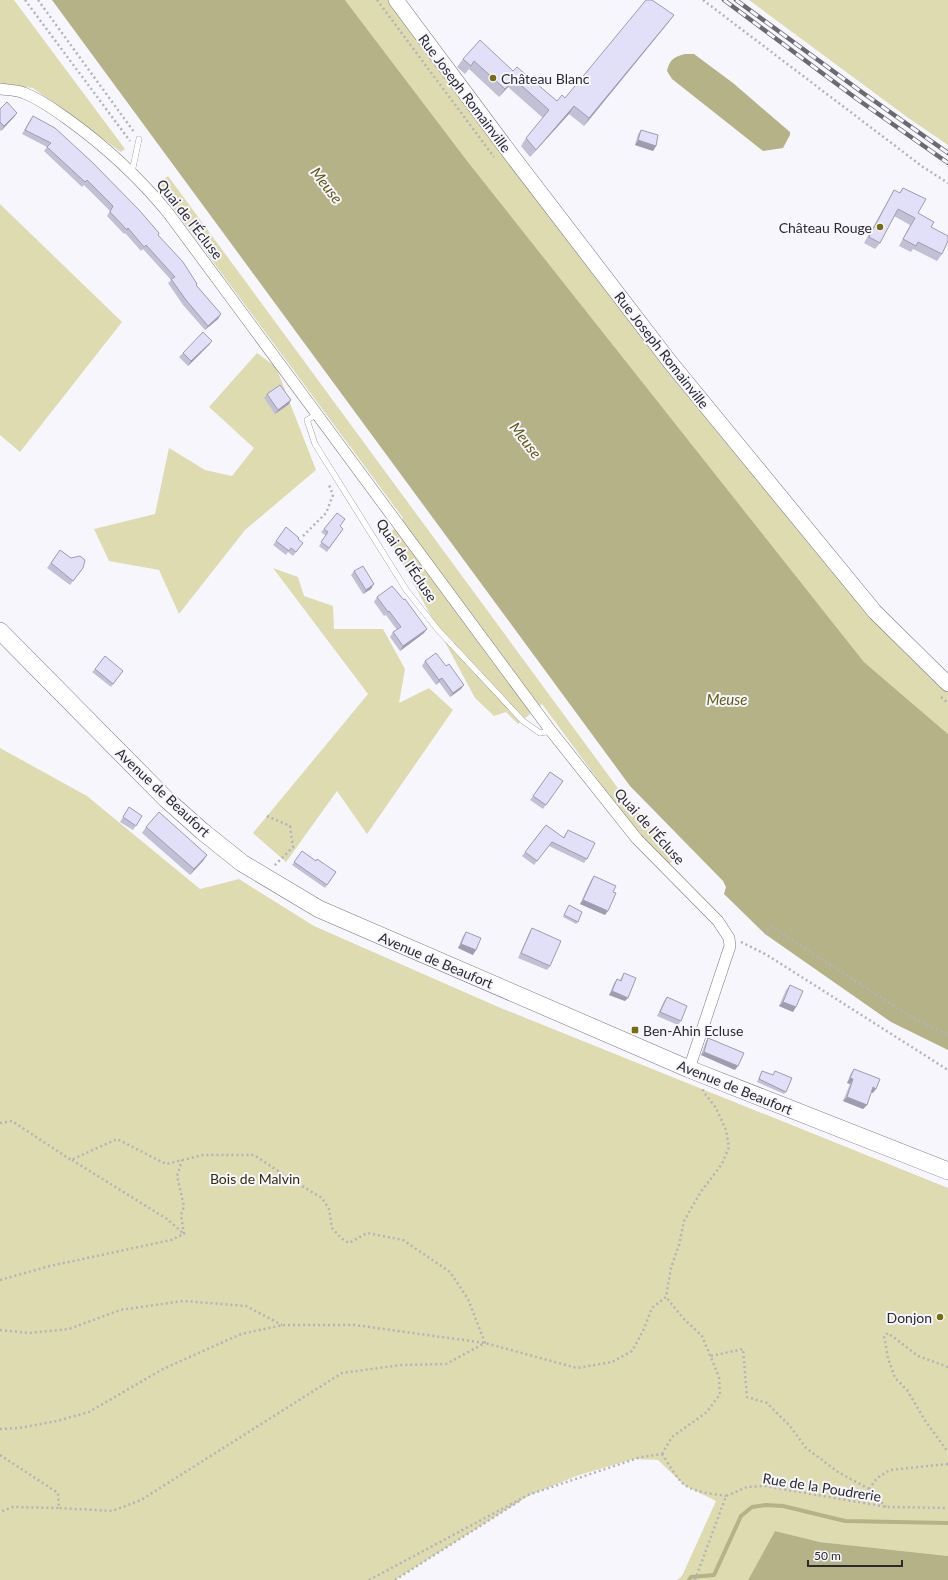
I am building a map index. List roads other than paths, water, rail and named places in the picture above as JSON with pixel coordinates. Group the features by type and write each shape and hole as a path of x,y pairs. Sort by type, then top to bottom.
{"main road":[{"name":"Avenue de Beaufort","path":"0,631 166,799 202,831 242,863 319,909 689,1069 948,1171"}],"street":[{"name":"Rue Joseph Romainville","path":"396,0 517,163 675,368 875,612 948,684"},
{"name":"Quai de l'Écluse","path":"0,89 23,92 40,100 82,130 132,172 169,214 551,731 637,839 718,921 729,938 730,946 689,1069"}],"lane":[{"path":"132,172 140,139"},
{"name":"Quai de l'Écluse","path":"317,414 307,420 315,444 407,592 439,631 523,721 540,732 551,731"}],"water":[{"name":"Meuse","path":"52,0 345,0 468,162 864,662 948,734 948,1050 891,1022 765,934 724,894 726,887 723,881 630,786"},
{"path":"685,54 694,54 733,83 790,132 790,135 783,148 763,151 672,79 667,71 671,61"},
{"path":"775,1531 820,1542 948,1556 948,1580 748,1580"}],"waterway":[{"path":"689,1580 691,1577 714,1575 741,1516 752,1507 766,1505 783,1506 845,1521 948,1523"}],"railway":[{"path":"724,0 857,99 948,163"},
{"path":"736,0 948,153"}],"place":[{"name":"Château Blanc","path":"493,78"},
{"name":"Château Rouge","path":"880,227"},
{"name":"Ben-Ahin Ecluse","path":"635,1030"},
{"name":"Donjon","path":"940,1317"}],"park label":[{"name":"Bois de Malvin","path":"255,1178"}]}
